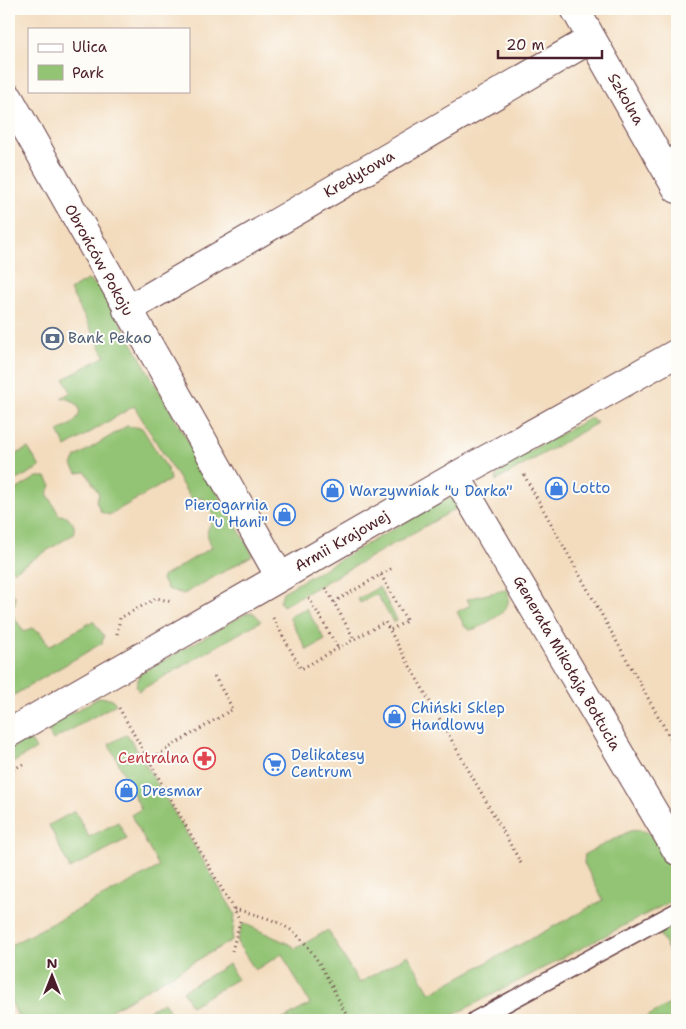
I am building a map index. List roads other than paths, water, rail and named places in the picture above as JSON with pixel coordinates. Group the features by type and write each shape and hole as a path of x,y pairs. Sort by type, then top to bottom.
{"street":[{"name":"Szkolna","path":"574,9 677,189"},
{"name":"Kredytowa","path":"128,310 591,39"},
{"name":"Obrońców Pokoju","path":"9,98 280,576"},
{"name":"Armii Krajowej","path":"9,733 280,576 677,353"},
{"name":"Generała Mikołaja Bołtucia","path":"456,476 677,851"}],"lane":[{"path":"475,1020 677,911"}],"place":[{"name":"Bank Pekao","path":"52,338"},
{"name":"Lotto","path":"556,488"},
{"name":"Warzywniak \"u Darka\"","path":"333,491"},
{"name":"Pierogarnia \"u Hani\"","path":"284,514"},
{"name":"Chiński Sklep Handlowy","path":"395,717"},
{"name":"Centralna","path":"205,758"},
{"name":"Delikatesy Centrum","path":"275,764"},
{"name":"Dresmar","path":"126,791"}]}
